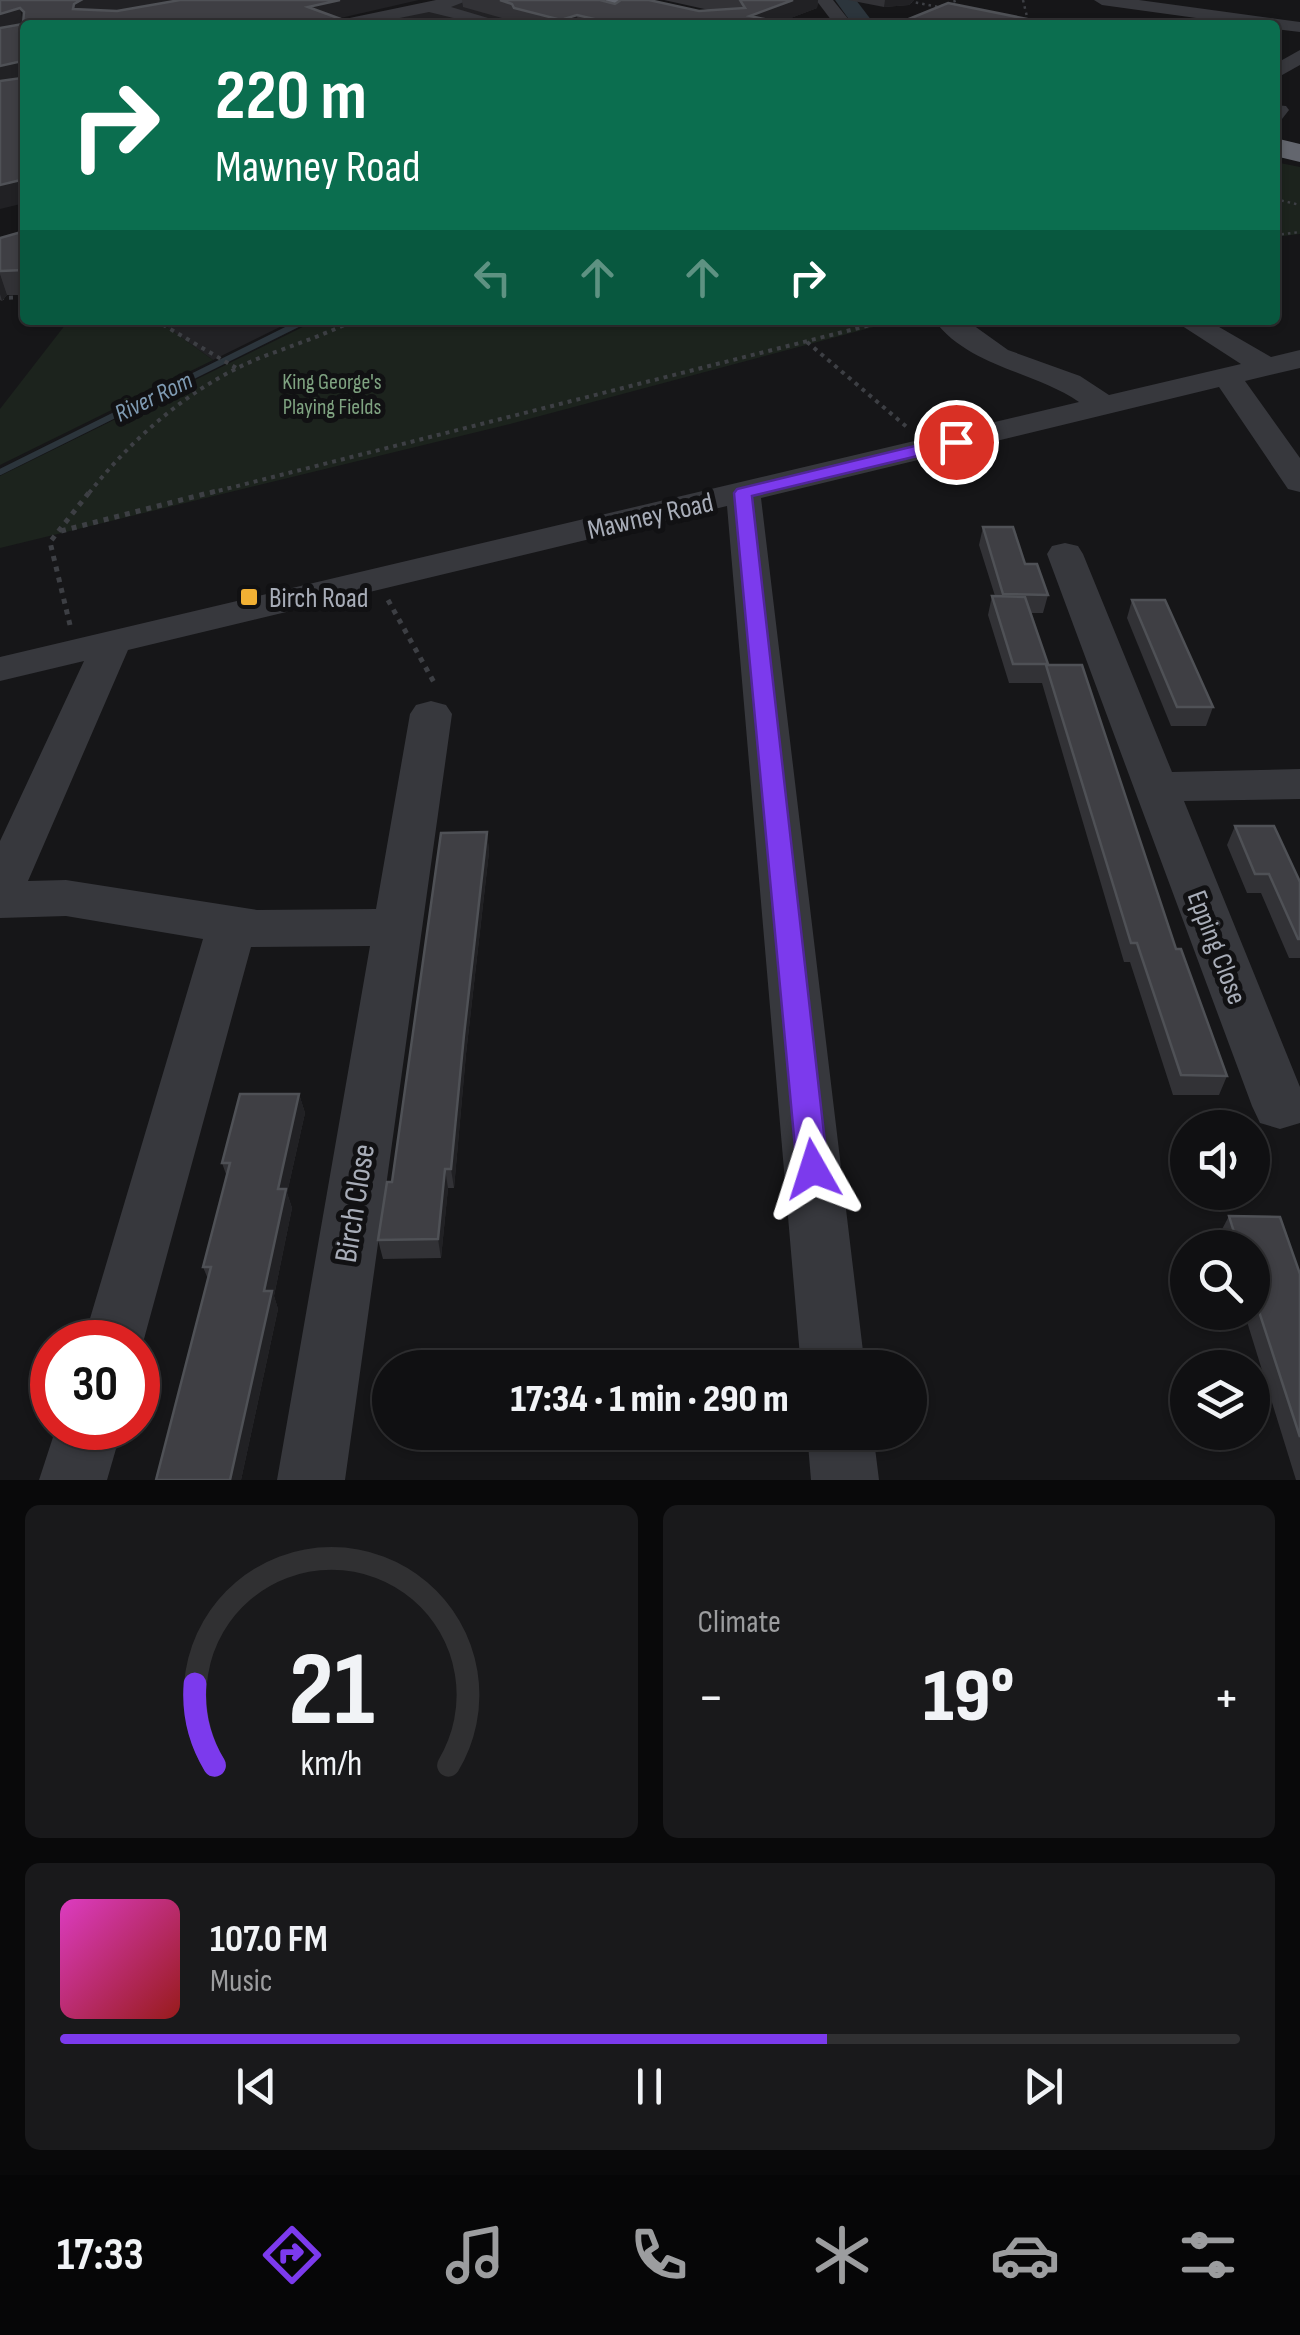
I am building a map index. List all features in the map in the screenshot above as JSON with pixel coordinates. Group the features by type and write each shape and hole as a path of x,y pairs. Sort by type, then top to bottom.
{"highway":[{"path":"654,0 728,20"},
{"path":"611,7 715,20"},
{"path":"1280,123 1300,140"}],"street":[{"path":"363,20 461,0"},
{"path":"824,0 840,20"},
{"path":"1102,0 1249,20"},
{"path":"429,6 484,20"},
{"path":"962,325 998,356 1068,382 1104,406"},
{"path":"1198,325 1283,363"},
{"name":"Mawney Road","path":"0,670 93,642 378,580 1283,363"},
{"path":"1226,377 1286,443 1300,482"},
{"path":"743,493 831,1350"},
{"name":"Epping Close","path":"1065,554 1280,1106"},
{"path":"0,892 44,795 93,642"},
{"name":"Birch Close","path":"311,1480 431,714"},
{"path":"1156,788 1300,784"},
{"path":"0,807 44,795"},
{"path":"0,900 66,898 257,929 397,927"},
{"path":"120,1320 232,925"},
{"path":"73,1480 82,1450"},
{"path":"842,1450 845,1480"}],"path":[{"path":"903,0 938,7 958,0"},
{"path":"914,2 920,0"},
{"path":"938,0 951,2"},
{"path":"1280,229 1294,232"},
{"path":"1280,233 1300,232"},
{"path":"162,325 236,368"},
{"path":"93,642 50,542 106,471 170,409 236,368 313,341 345,325"},
{"path":"61,531 871,325"},
{"path":"807,342 932,448"},
{"path":"378,580 432,682 440,689 431,714"}],"shaded area":[{"path":"473,0 659,20 376,20"},
{"path":"164,325 284,325 213,360"}],"green space":[{"path":"1280,163 1300,167 1300,234 1280,236"},
{"path":"65,325 164,325 213,360 0,465 0,409"},
{"name":"King George's Playing Fields","path":"307,325 881,325 510,424 0,548 0,476"}],"building":[{"path":"0,0 81,0 73,9 117,11 180,0 340,0 308,7 343,20 23,20 20,8 0,14"},
{"path":"500,0 600,0 615,4 621,0 649,0 699,11 745,8 740,0 793,0 750,16 769,20 598,20 577,15 561,20 514,8"},
{"path":"948,3 1032,20 906,20"},
{"path":"20,25 20,61 0,66 0,28"},
{"path":"20,78 20,180 0,185 0,81"},
{"path":"20,232 20,270 0,271 0,238"},
{"path":"983,527 1013,527 1025,564 1037,564 1048,595 1003,594"},
{"path":"992,596 1025,597 1048,664 1013,664"},
{"path":"1132,600 1165,600 1213,707 1177,707"},
{"path":"1046,665 1082,665 1176,949 1181,949 1227,1076 1181,1075 1137,943 1131,943"},
{"path":"1235,826 1274,826 1300,882 1300,939 1269,874 1255,874"},
{"path":"487,832 451,1169 445,1169 438,1239 378,1240 387,1182 392,1182 441,833"},
{"path":"240,1094 299,1094 278,1189 286,1189 264,1291 272,1291 230,1480 156,1480 211,1267 203,1267 230,1163 222,1163"},
{"path":"1229,1216 1280,1217 1300,1274 1300,1437 1265,1330 1270,1330 1270,1230 1233,1230"}],"waterway":[{"name":"River Rom","path":"845,0 860,20"},
{"name":"River Rom","path":"0,472 296,325"}],"place":[{"name":"Birch Road","path":"249,597"}],"route":[{"path":"813,1169 743,493 956,442"}]}
